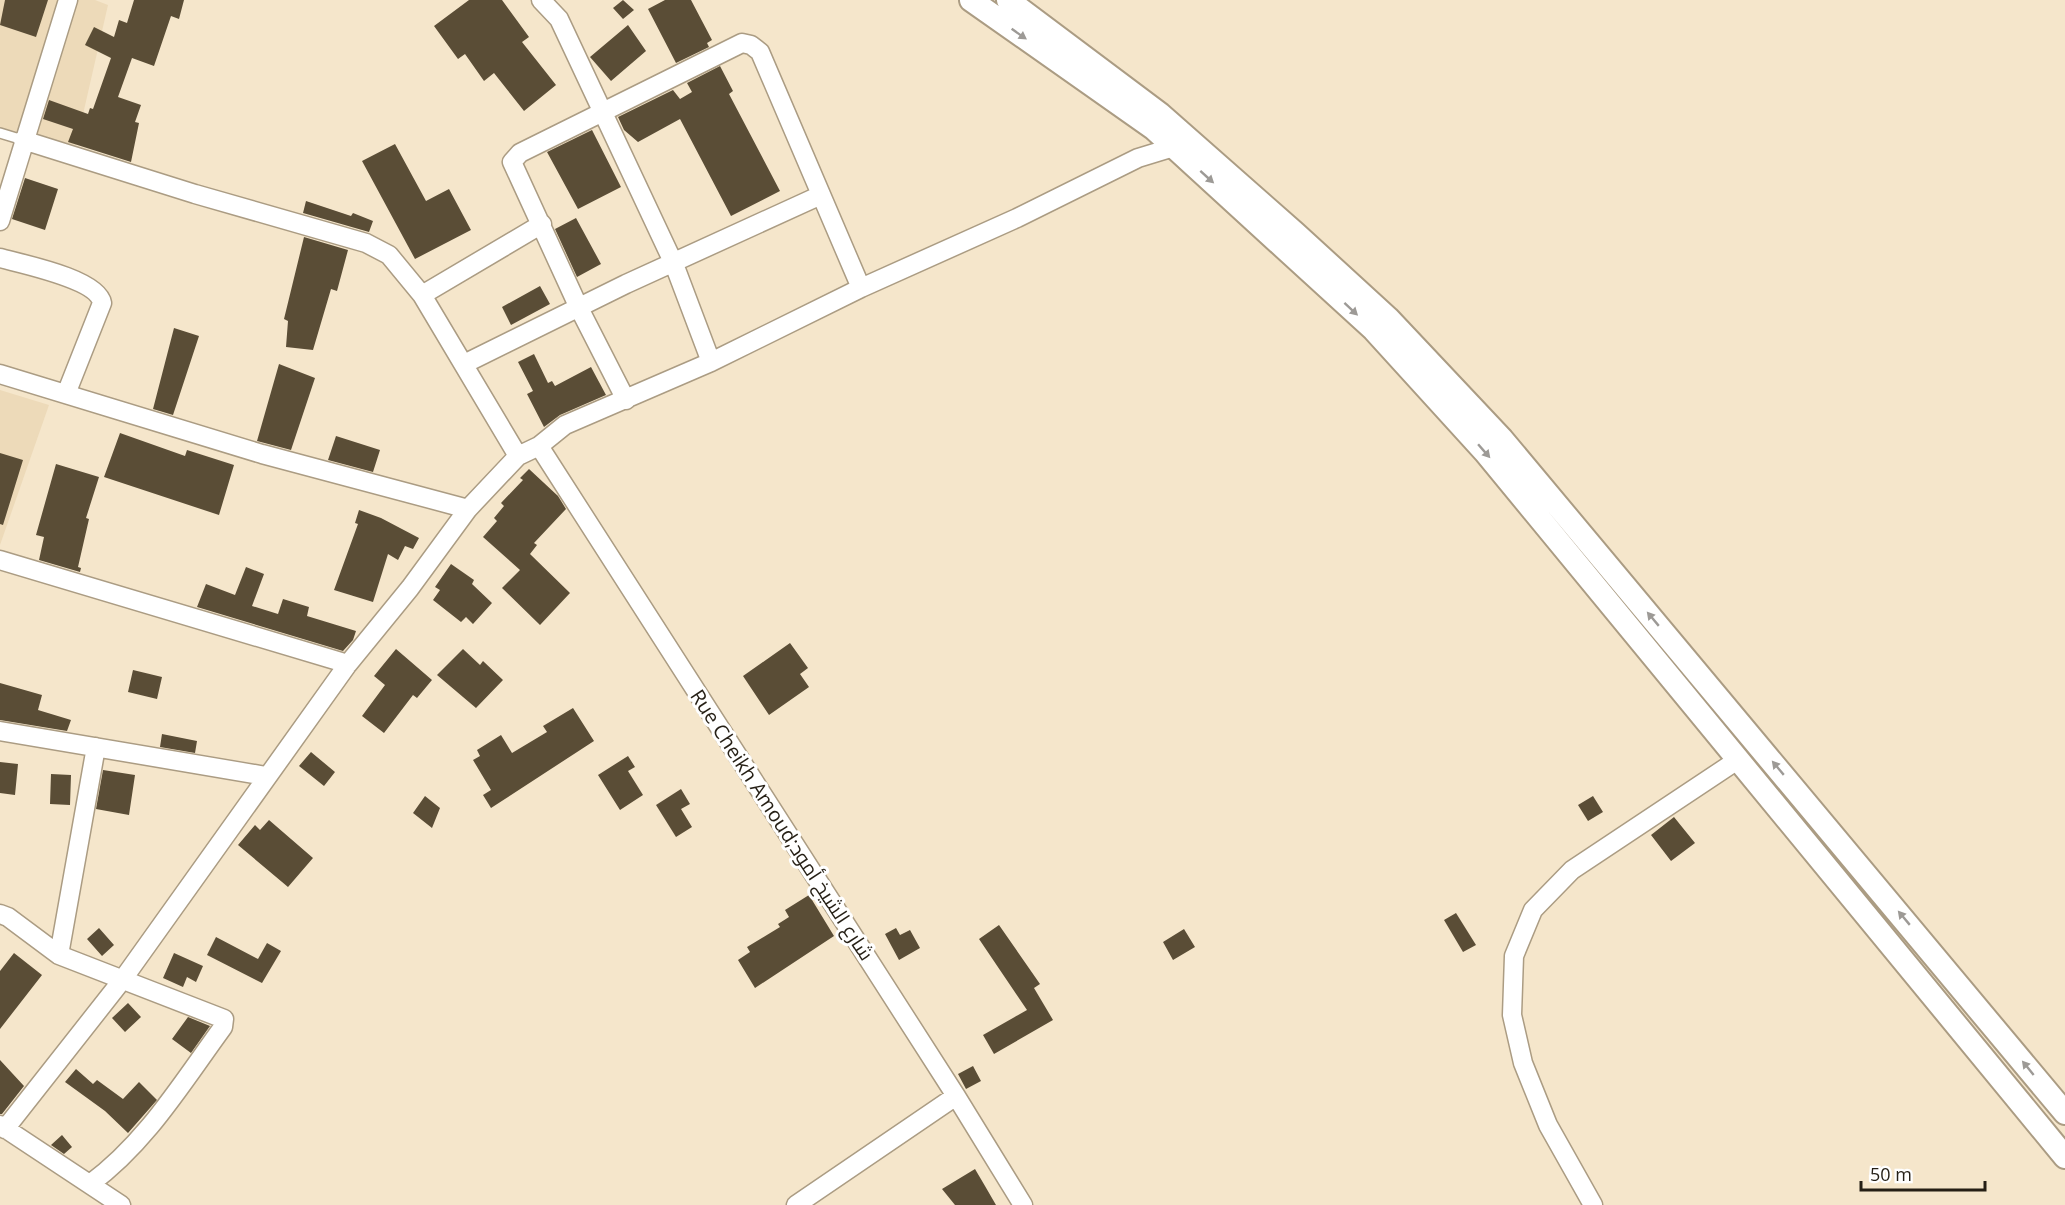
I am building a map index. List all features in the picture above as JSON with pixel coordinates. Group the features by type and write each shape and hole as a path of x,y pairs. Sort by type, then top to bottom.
{"street":[{"path":"0,221 23,140 68,0"},
{"path":"541,0 559,19 674,264 711,362"},
{"path":"971,0 1153,128 1382,339 1485,452 2065,1157"},
{"path":"1008,0 1160,114 1388,318 1540,483 2065,1113"},
{"path":"626,400 579,308 542,224 512,166 515,157 742,44 751,45 760,52 861,288"},
{"path":"1138,158 1153,128"},
{"path":"23,140 195,194 366,243 389,255 422,295 518,456"},
{"path":"117,1204 3,1127 123,979 348,664 410,588 468,509 518,456 539,446 565,425 711,362 861,288 1017,218 1138,158 1174,147"},
{"path":"464,364 626,284 821,195"},
{"path":"422,295 542,224"},
{"path":"0,258 50,271 94,290 100,296 102,303 66,394"},
{"path":"0,374 262,454 468,509"},
{"name":"Rue Cheikh Amoud;شارع الشيخ أمود","path":"539,446 956,1096 1023,1205"},
{"path":"0,560 348,664"},
{"path":"0,731 266,776"},
{"path":"58,955 96,747"},
{"path":"1593,1205 1548,1125 1523,1063 1512,1015 1514,956 1533,910 1572,870 1739,759"},
{"path":"3,920 58,955 224,1019 223,1027 157,1118 121,1159 90,1184"},
{"path":"796,1205 956,1096"}],"lane":[{"path":"0,134 23,140"}],"shaded area":[{"path":"0,0 95,0 108,5 76,145 2,128 0,132"},
{"path":"0,390 49,405 0,545"}],"building":[{"path":"5,0 48,0 36,37 0,25"},
{"path":"134,0 184,0 179,19 171,16 154,66 132,58 118,97 141,105 135,122 139,123 131,162 68,142 73,129 43,119 49,100 88,114 90,108 93,109 111,58 85,45 94,27 114,37 119,20 127,23"},
{"path":"469,0 502,0 529,37 522,42 556,85 524,111 494,73 484,81 465,54 458,59 434,26"},
{"path":"623,0 634,10 623,19 613,8"},
{"path":"665,0 691,0 712,40 707,43 709,47 676,63 648,9"},
{"path":"628,25 646,51 611,81 590,57"},
{"path":"720,66 733,91 729,94 780,191 731,216 680,119 638,142 624,130 618,117 673,90 680,99 692,92 687,83"},
{"path":"592,130 621,187 578,209 547,152"},
{"path":"395,144 426,201 449,189 471,230 415,259 362,161"},
{"path":"25,178 58,189 45,230 12,219"},
{"path":"306,201 351,216 353,213 373,221 369,232 303,213"},
{"path":"576,218 601,264 577,277 555,229"},
{"path":"304,237 348,250 337,291 331,289 313,350 286,347 288,321 284,319"},
{"path":"540,286 550,304 511,325 502,307"},
{"path":"174,328 199,336 173,415 153,409"},
{"path":"534,354 548,383 552,381 555,386 591,367 606,395 560,415 544,427 527,394 533,391 518,362"},
{"path":"279,364 315,378 291,450 257,441"},
{"path":"120,433 185,456 187,450 234,465 219,515 104,477"},
{"path":"336,436 380,450 373,472 328,460"},
{"path":"0,453 23,460 3,525 0,524"},
{"path":"56,464 99,477 86,518 89,519 78,567 81,568 80,572 39,560 44,537 36,535"},
{"path":"529,469 558,496 566,509 534,543 537,545 530,554 570,593 540,625 502,588 520,570 483,537 497,521 494,518 504,506 501,503 523,480 520,478"},
{"path":"359,510 381,518 419,538 413,549 405,546 398,560 388,554 373,602 334,590 358,524 355,523"},
{"path":"451,564 474,580 472,584 492,603 473,624 466,617 461,622 433,600 440,590 435,587"},
{"path":"246,567 264,574 252,606 278,614 283,599 309,607 307,616 356,631 353,640 343,651 197,607 206,584 235,595"},
{"path":"790,643 808,668 800,674 809,687 769,715 743,676"},
{"path":"396,649 432,680 417,698 413,695 384,733 362,716 385,685 374,676"},
{"path":"463,649 480,665 483,661 503,680 476,708 437,675"},
{"path":"133,670 162,677 157,699 128,692"},
{"path":"0,683 42,695 38,710 71,720 67,731 0,720"},
{"path":"573,708 594,741 491,808 483,795 491,790 473,760 480,756 477,750 501,735 512,753 547,732 543,726"},
{"path":"162,734 197,741 195,753 160,747"},
{"path":"311,752 335,772 324,786 299,766"},
{"path":"628,756 635,767 628,771 643,795 620,810 598,775"},
{"path":"0,762 18,764 15,795 0,793"},
{"path":"103,770 135,775 129,815 96,809"},
{"path":"51,774 71,775 70,805 50,804"},
{"path":"681,789 690,804 681,809 692,827 676,837 656,805"},
{"path":"425,796 440,808 432,828 413,813"},
{"path":"1593,796 1603,812 1588,821 1578,805"},
{"path":"1674,817 1695,843 1671,861 1651,835"},
{"path":"269,820 313,858 288,887 238,845 255,825 260,830"},
{"path":"809,895 834,936 755,988 738,960 750,952 747,947 780,927 778,924 789,917 785,910"},
{"path":"1456,913 1476,945 1463,952 1444,920"},
{"path":"999,925 1040,984 1034,988 1053,1020 994,1054 983,1035 1027,1010 979,939"},
{"path":"99,928 114,945 102,956 87,939"},
{"path":"896,928 900,935 910,930 920,948 899,960 885,934"},
{"path":"1184,929 1195,947 1173,960 1163,942"},
{"path":"216,937 258,959 267,943 281,951 262,983 207,955"},
{"path":"14,953 42,975 0,1029 0,971"},
{"path":"174,953 203,966 196,982 187,977 183,987 163,978"},
{"path":"128,1003 141,1017 125,1032 112,1018"},
{"path":"188,1017 210,1026 191,1053 172,1039"},
{"path":"0,1060 24,1086 2,1114 0,1114"},
{"path":"973,1066 981,1081 966,1089 958,1074"},
{"path":"76,1069 93,1084 97,1080 123,1099 139,1082 157,1100 128,1133 105,1111 65,1082"},
{"path":"62,1135 72,1147 64,1154 51,1145"},
{"path":"975,1169 996,1205 955,1205 942,1189"}]}
